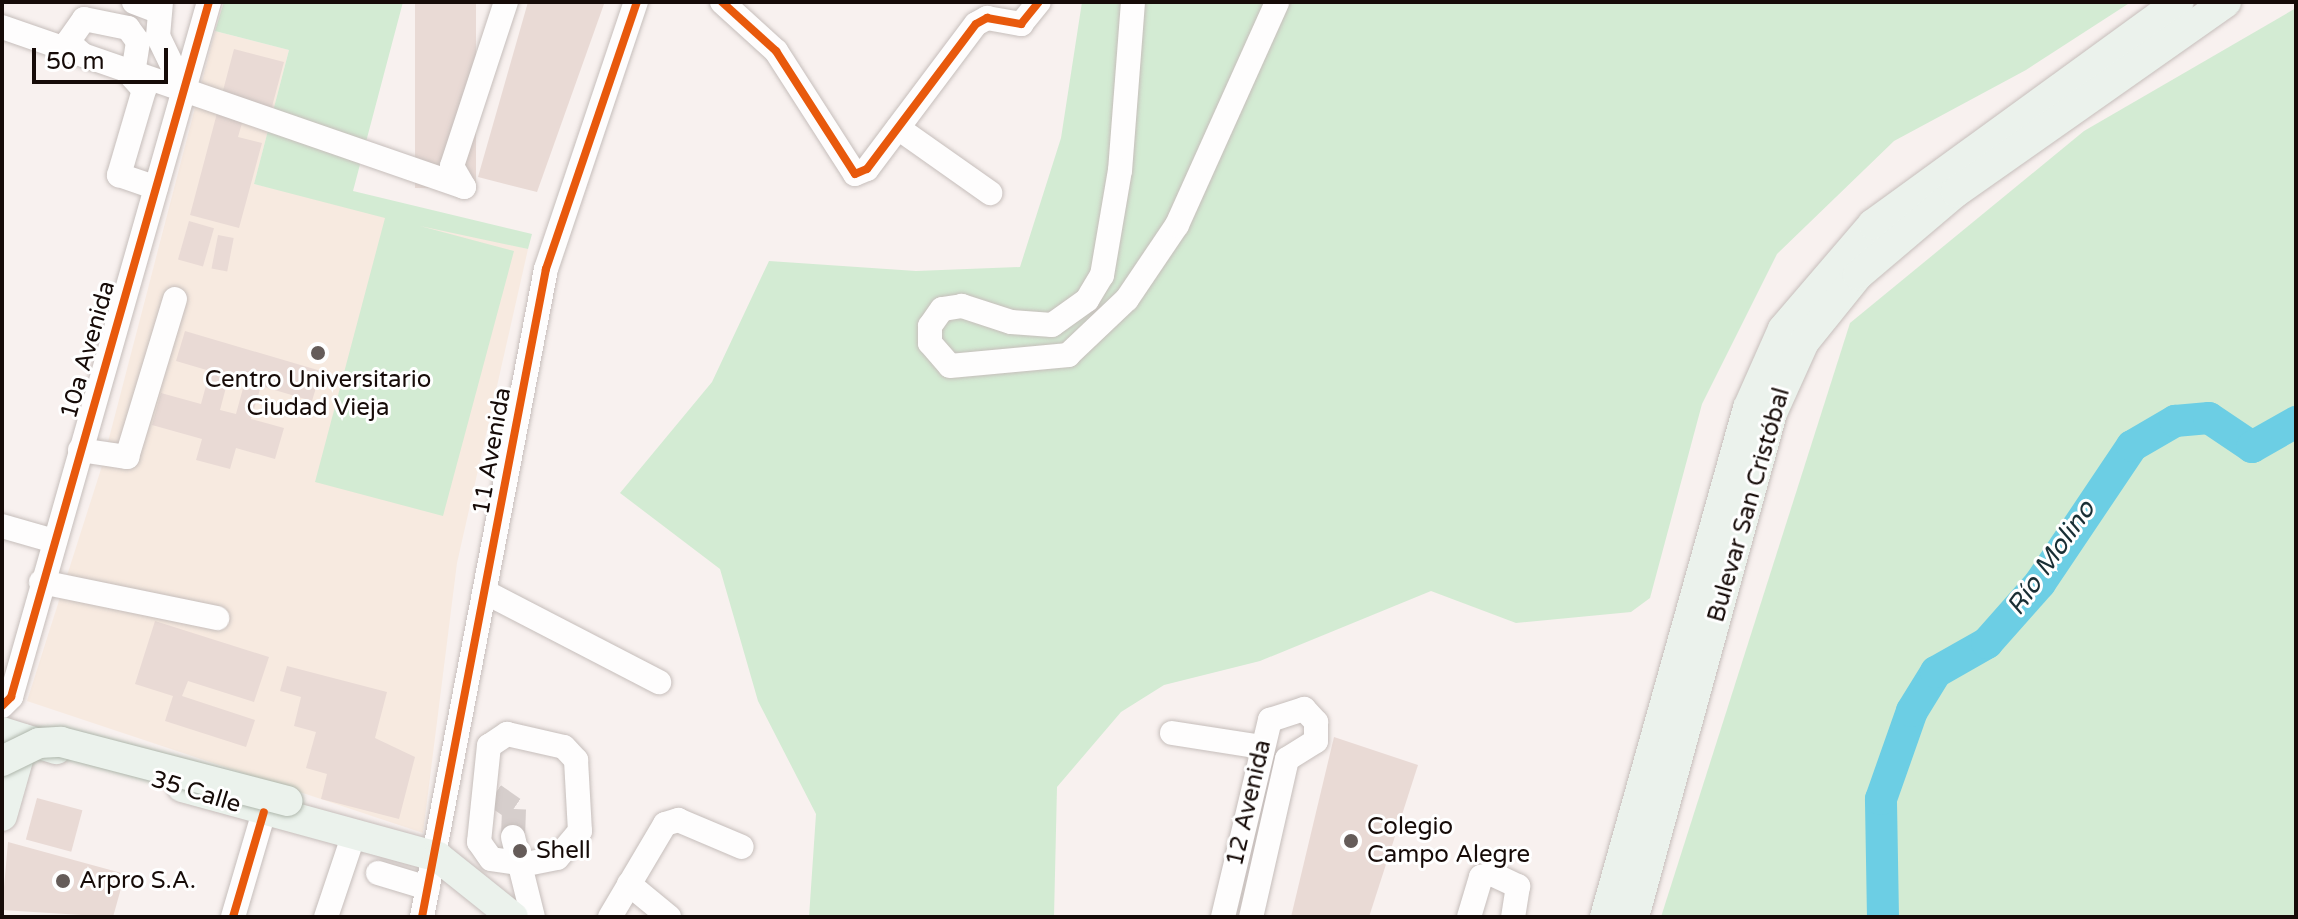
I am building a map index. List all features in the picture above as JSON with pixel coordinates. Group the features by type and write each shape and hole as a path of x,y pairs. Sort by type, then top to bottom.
{"main road":[{"name":"Bulevar San Cristóbal","path":"1634,917 1772,413 1804,342 1890,246 2099,74 2179,2"},
{"name":"Bulevar San Cristóbal","path":"1605,917 1748,408 1783,329 1873,224 2099,74 2226,2"},
{"name":"35 Calle","path":"13,736 276,806 354,834 438,857"},
{"path":"2,816 13,736"},
{"path":"2,761 39,743 61,742 405,846"},
{"path":"438,857 507,914"}],"street":[{"path":"134,2 159,6 158,36 184,90"},
{"name":"10a Avenida","path":"13,736 6,701 209,2"},
{"path":"2,27 464,187 452,166 506,2"},
{"name":"11 Avenida","path":"422,917 438,857 546,269 636,2"},
{"path":"722,2 776,51 844,166 855,174 867,169 976,24 987,18 1021,24 1039,2"},
{"path":"1133,2 1120,170 1102,275 1087,300 1052,325 1011,322 962,306 942,309 930,326 930,343 950,366 1068,355 1118,309 1177,225 1277,2"},
{"path":"72,51 68,42 84,19 128,28 138,42 133,72 144,90 119,175 156,188"},
{"path":"898,128 990,193"},
{"path":"80,450 127,457 175,299"},
{"path":"2,526 54,541"},
{"path":"41,582 217,618"},
{"path":"487,593 659,682"},
{"name":"12 Avenida","path":"1223,917 1261,747 1270,720 1289,710 1304,709 1316,722 1316,741 1287,759 1251,917"},
{"path":"1172,733 1261,747"},
{"path":"500,736 564,747 576,760 576,841 557,858 516,863 491,859 479,842 487,794 489,746 500,736"},
{"path":"451,788 487,794"},
{"path":"233,917 276,806"},
{"path":"610,917 665,824 678,820 742,847"},
{"path":"326,917 354,834"},
{"path":"513,837 516,863 533,917"},
{"path":"378,873 428,888"},
{"path":"1469,917 1481,877 1492,874 1518,886 1513,917"},
{"path":"629,884 669,917"}],"shaded area":[{"path":"215,31 289,50 254,184 528,249 457,563 423,833 27,701 101,469"}],"green space":[{"path":"224,2 403,2 353,191 532,234 528,249 420,226 514,251 443,516 315,482 385,218 254,184 289,50 215,31"},
{"path":"1082,2 2131,2 2026,70 1894,141 1777,254 1702,404 1650,598 1631,612 1516,623 1431,591 1260,661 1164,685 1121,712 1057,787 1054,917 809,917 816,814 758,701 720,569 620,493 712,382 769,261 916,271 1020,267 1061,138"},
{"path":"2296,8 2296,917 1661,917 1850,323 2084,131"}],"building":[{"path":"415,2 476,2 476,188 415,188"},
{"path":"528,2 604,4 537,192 478,177"},
{"path":"234,49 284,62 266,129 242,123 238,137 262,143 239,228 190,215"},
{"path":"189,221 214,228 203,267 178,259"},
{"path":"218,235 234,238 227,271 212,268"},
{"path":"185,331 321,371 312,401 261,386 251,419 284,428 275,459 236,448 230,469 196,460 202,439 152,425 161,393 201,404 210,371 176,361","holes":["229,376 245,381 236,414 220,410"]},
{"path":"155,621 269,657 254,702 188,681 182,696 255,720 246,747 165,721 173,696 135,684"},
{"path":"287,666 387,692 375,738 415,757 399,819 321,799 327,774 306,768 316,732 294,726 301,697 280,691"},
{"name":"Colegio Campo Alegre","path":"1334,737 1418,765 1369,917 1291,917"},
{"path":"37,798 82,810 71,852 26,840"},
{"name":"Arpro S.A.","path":"8,842 125,874 113,917 2,910"}],"waterway":[{"name":"Río Molino","path":"1883,917 1881,799 1912,711 1936,672 1987,643 2040,583 2132,446 2175,421 2209,418 2252,447 2296,422"}],"tunnel":[{"path":"494,795 514,809 513,837"}],"cycle path":[{"path":"2,706 11,697 209,2"},
{"path":"422,917 546,269 637,2"},
{"path":"722,2 776,51 855,174 867,169 976,24 987,18 1021,24 1039,2"},
{"path":"233,917 264,812"}],"place":[{"name":"Centro Universitario Ciudad Vieja","path":"318,353"},
{"name":"Colegio Campo Alegre","path":"1351,841"},
{"name":"Shell","path":"520,851"},
{"name":"Arpro S.A.","path":"63,881"}]}
